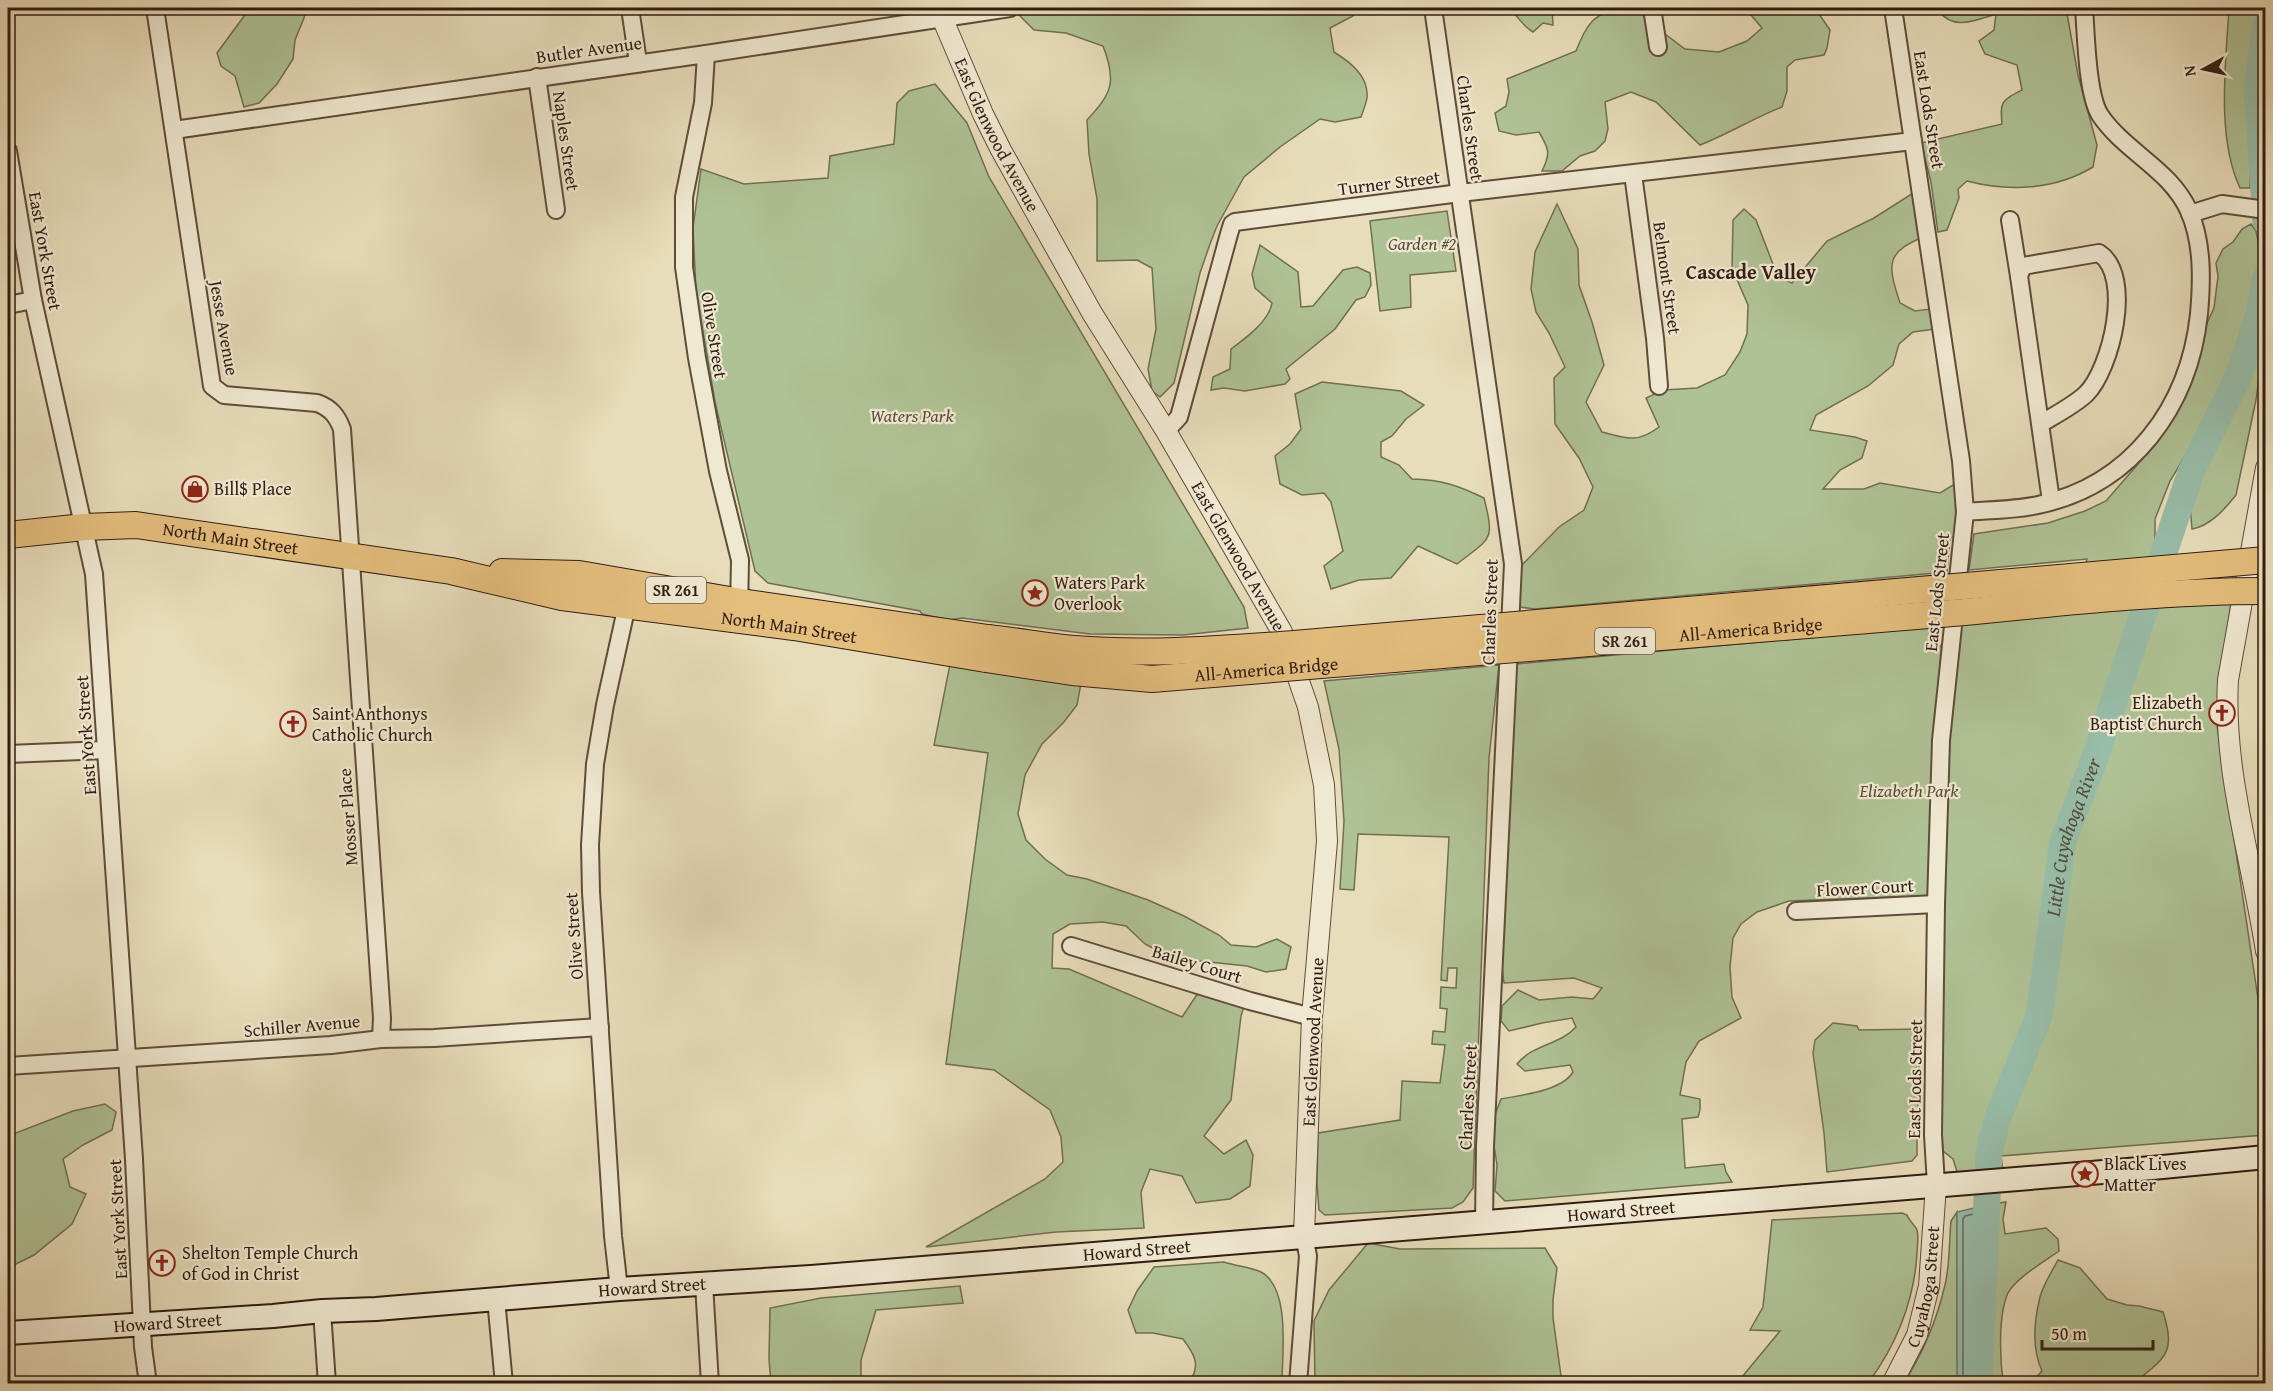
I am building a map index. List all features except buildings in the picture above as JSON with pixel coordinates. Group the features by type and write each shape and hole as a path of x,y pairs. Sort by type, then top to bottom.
{"main road":[{"name":"North Main Street","path":"8,535 84,527 136,525 451,571 562,597 629,594 987,648"},
{"name":"All-America Bridge","path":"987,648 1151,651 1294,644 2265,560"},
{"name":"All-America Bridge","path":"987,648 1072,672 1152,679 1965,612 2094,599 2204,591 2265,591"},
{"name":"Howard Street","path":"8,1333 376,1309 704,1284 2011,1180 2265,1157"}],"street":[{"name":"Jesse Avenue","path":"155,8 212,386 224,395 317,403 325,406 338,417 342,429 350,556"},
{"path":"630,8 638,62"},
{"name":"Butler Avenue","path":"174,130 706,54 940,12 1010,8"},
{"name":"Charles Street","path":"1433,8 1513,564 1485,1146 1484,1222"},
{"path":"1652,8 1659,47"},
{"name":"East Lods Street","path":"1893,8 1961,460 1965,512 1941,740 1933,1135 1936,1185"},
{"path":"1965,512 2014,508 2051,501 2092,485 2126,462 2151,436 2169,411 2183,383 2194,350 2201,291 2197,231 2177,192 2161,172 2119,138 2099,113 2092,86 2084,8"},
{"name":"East Glenwood Avenue","path":"940,12 983,114 1001,150 1092,313 1167,431 1282,632 1308,707 1324,785 1327,841 1312,1017 1304,1236"},
{"name":"Olive Street","path":"706,54 703,103 684,197 684,267 697,358 718,471 751,613"},
{"name":"Naples Street","path":"537,77 556,210"},
{"name":"Turner Street","path":"1167,431 1179,417 1232,224 1460,194 1913,141"},
{"name":"East York Street","path":"8,151 33,300 94,574 127,1057 143,1347 148,1383"},
{"name":"Belmont Street","path":"1633,174 1655,338 1659,386"},
{"path":"2190,214 2222,204 2265,210"},
{"path":"2010,220 2051,501"},
{"path":"2019,276 2023,266 2099,253 2109,264 2114,280 2118,310 2112,341 2100,372 2087,393 2040,424"},
{"path":"8,305 33,300"},
{"path":"2265,477 2228,680 2226,715 2237,795 2265,951"},
{"name":"Mosser Place","path":"350,556 382,1018 381,1039"},
{"name":"Olive Street","path":"619,1289 613,1236 591,892 592,799 595,764 605,705 629,594"},
{"path":"8,754 106,750"},
{"name":"Flower Court","path":"1796,911 1936,904"},
{"name":"Bailey Court","path":"1071,946 1250,1001 1312,1017"},
{"name":"Schiller Avenue","path":"8,1066 330,1045 381,1039 434,1038 600,1027"},
{"name":"Cuyahoga Street","path":"1892,1383 1917,1335 1929,1286 1936,1185"},
{"path":"1298,1383 1308,1256 1304,1236"},
{"path":"704,1284 710,1383"},
{"path":"496,1299 504,1383"},
{"path":"322,1311 327,1383"}],"green space":[{"path":"250,8 306,8 295,40 293,59 277,84 259,103 244,107 235,76 221,66 217,53"},
{"path":"1029,8 1357,8 1353,16 1330,28 1334,52 1357,70 1365,83 1367,98 1361,117 1335,122 1320,119 1280,147 1244,177 1217,226 1200,273 1174,383 1160,397 1152,391 1148,369 1156,329 1152,268 1137,260 1097,261 1097,199 1089,154 1087,120 1102,102 1110,86 1110,69 1103,46 1066,33 1034,30 1016,12"},
{"path":"1504,8 1552,8 1553,25 1543,23 1533,32 1514,13"},
{"path":"1637,8 1649,22 1685,49 1719,52 1747,41 1762,28 1745,8 1809,8 1819,14 1830,30 1824,55 1795,60 1787,67 1787,91 1782,107 1700,145 1656,102 1631,92 1605,102 1608,129 1605,141 1595,151 1580,156 1562,171 1542,171 1548,151 1539,132 1516,135 1499,131 1495,113 1506,106 1509,92 1507,79 1576,51 1593,20 1614,10"},
{"path":"1940,8 2066,8 2078,75 2097,145 2093,167 2063,180 2032,187 1999,187 1967,181 1958,189 1959,198 1947,230 1938,232 1931,182 1921,143 2002,124 2003,103 2022,90 2017,65 1985,54 1979,41 1994,30 1996,14 1973,21 1958,22 1945,17 1939,11"},
{"path":"2229,8 2261,8 2249,103 2250,188 2240,188 2233,168 2225,123 2224,99"},
{"name":"Waters Park","path":"935,84 967,123 989,177 1244,607 1248,628 1183,635 1090,634 962,618 949,620 922,614 920,611 768,583 755,571 715,402 696,291 693,228 701,169 744,184 828,178 830,156 894,144 897,103 909,91"},
{"path":"1921,188 1928,235 1914,241 1897,253 1893,260 1893,278 1900,303 1915,311 1939,308 1942,328 1913,332 1899,344 1893,365 1868,386 1816,415 1810,430 1867,441 1862,458 1840,470 1823,489 1864,489 1880,483 1940,493 1963,479 1963,534 1950,538 1947,572 1535,609 1511,606 1513,578 1523,564 1559,527 1584,510 1593,487 1579,458 1555,424 1554,378 1565,367 1536,312 1531,289 1535,252 1557,204 1578,249 1579,285 1604,365 1586,402 1602,432 1632,438 1645,436 1659,427 1646,398 1663,390 1697,388 1725,375 1740,352 1747,334 1748,305 1732,268 1733,220 1744,209 1756,220 1778,277 1792,283 1827,241 1874,218"},
{"name":"Garden #2","path":"1447,211 1456,271 1410,275 1411,307 1380,311 1370,221"},
{"path":"2251,224 2256,231 2262,260 2248,328 2234,356 2220,398 2170,481 2155,519 2155,569 2083,576 2087,559 1969,570 1974,534 2048,523 2085,511 2106,501 2144,457 2214,308 2218,276 2216,263 2223,249 2233,242 2242,229"},
{"path":"1260,245 1298,272 1301,307 1313,306 1343,270 1357,267 1370,273 1371,285 1365,297 1356,300 1335,329 1286,369 1290,379 1285,384 1245,391 1224,388 1211,390 1213,377 1230,369 1231,349 1256,329 1270,310 1272,303 1255,288 1252,274"},
{"path":"2263,347 2256,400 2236,495 2211,521 2192,529 2190,505 2192,481 2214,441 2226,426 2248,379 2256,353"},
{"path":"1322,382 1401,391 1424,405 1406,419 1392,436 1381,442 1381,457 1399,465 1412,479 1449,484 1484,498 1489,531 1483,543 1457,564 1418,546 1391,578 1359,580 1331,589 1324,566 1343,551 1331,502 1324,493 1302,495 1280,484 1275,456 1290,444 1301,429 1295,394"},
{"name":"Elizabeth Park","path":"2231,602 2216,719 2265,1045 2265,1135 2001,1156 2004,1180 1961,1184 1953,1159 1943,1151 1938,1077 1944,895 1789,901 1757,912 1741,924 1733,938 1730,967 1732,997 1741,1018 1699,1041 1686,1062 1680,1095 1700,1099 1700,1110 1698,1117 1682,1119 1685,1168 1724,1164 1732,1182 1505,1201 1495,1191 1497,1165 1493,1120 1501,1099 1551,1088 1560,1084 1573,1072 1570,1065 1525,1071 1517,1064 1523,1057 1562,1038 1576,1027 1572,1018 1509,1031 1501,1021 1502,1006 1518,990 1539,1000 1572,997 1593,999 1602,988 1574,978 1504,983 1502,967 1516,664 1940,626 1936,640 1954,665 1958,624 2195,603"},
{"path":"952,654 1083,673 1077,705 1042,744 1025,775 1018,814 1026,840 1045,859 1067,875 1087,879 1148,900 1184,916 1219,935 1231,945 1256,947 1277,939 1291,947 1286,969 1266,972 1247,966 1171,958 1145,944 1126,926 1103,922 1070,924 1053,934 1052,968 1069,969 1182,1017 1200,990 1245,1003 1241,1016 1231,1100 1204,1136 1224,1154 1246,1140 1253,1155 1250,1186 1230,1199 1196,1203 1182,1176 1150,1169 1141,1192 1144,1228 1056,1232 926,1247 1045,1179 1063,1162 1061,1137 1050,1110 994,1070 946,1064 988,753 934,745"},
{"path":"1499,665 1489,758 1473,1188 1463,1202 1452,1208 1325,1215 1319,1210 1318,1133 1400,1120 1402,1081 1440,1083 1445,1045 1432,1044 1433,1031 1445,1032 1447,1009 1440,1008 1441,987 1456,988 1457,968 1448,968 1447,981 1441,980 1449,837 1358,834 1354,890 1340,889 1344,821 1339,749 1324,681"},
{"path":"1833,1023 1857,1026 1859,1030 1920,1029 1917,1155 1912,1161 1827,1172 1813,1053 1815,1040"},
{"path":"105,1104 116,1112 112,1130 83,1145 63,1159 70,1187 86,1194 72,1224 34,1255 8,1268 8,1136 73,1111"},
{"path":"2006,1202 2003,1219 2005,1234 2046,1228 2058,1239 2059,1251 2024,1276 2008,1293 2001,1337 2003,1382 2007,1383 1979,1384 1987,1205"},
{"path":"1957,1212 1957,1360 1963,1383 1903,1384 1923,1349 1938,1311 1947,1277 1951,1221"},
{"path":"1902,1213 1907,1215 1918,1233 1912,1289 1895,1338 1868,1383 1737,1383 1780,1331 1750,1330 1763,1307 1772,1220"},
{"path":"1368,1243 1400,1249 1545,1248 1557,1268 1553,1318 1562,1383 1315,1383 1314,1321 1329,1290"},
{"path":"2058,1260 2080,1268 2107,1299 2163,1312 2169,1337 2165,1354 2134,1383 2126,1379 2123,1384 2031,1383 2042,1371 2035,1344 2038,1306 2043,1288"},
{"path":"1224,1262 1261,1272 1271,1280 1277,1292 1283,1323 1282,1383 1189,1383 1196,1365 1191,1350 1183,1339 1153,1333 1136,1333 1128,1310 1137,1291 1154,1267"},
{"path":"960,1286 963,1303 876,1310 861,1360 861,1383 771,1383 770,1308 821,1298"}],"water":[{"path":"1987,1205 1979,1383 1957,1383 1957,1212"}],"waterway":[{"name":"Little Cuyahoga River","path":"2266,25 2257,87 2266,221"},
{"name":"Little Cuyahoga River","path":"1979,1384 1989,1152 1998,1117 2039,1016 2063,841 2092,766 2191,472 2239,375 2258,318 2266,278"}],"place":[{"name":"Bill$ Place","path":"195,489"},
{"name":"Waters Park Overlook","path":"1035,593"},
{"name":"Elizabeth Baptist Church","path":"2222,713"},
{"name":"Saint Anthonys Catholic Church","path":"293,724"},
{"name":"Black Lives Matter","path":"2085,1174"},
{"name":"Shelton Temple Church of God in Christ","path":"162,1263"}],"district":[{"name":"Cascade Valley","path":"1751,272"}]}
